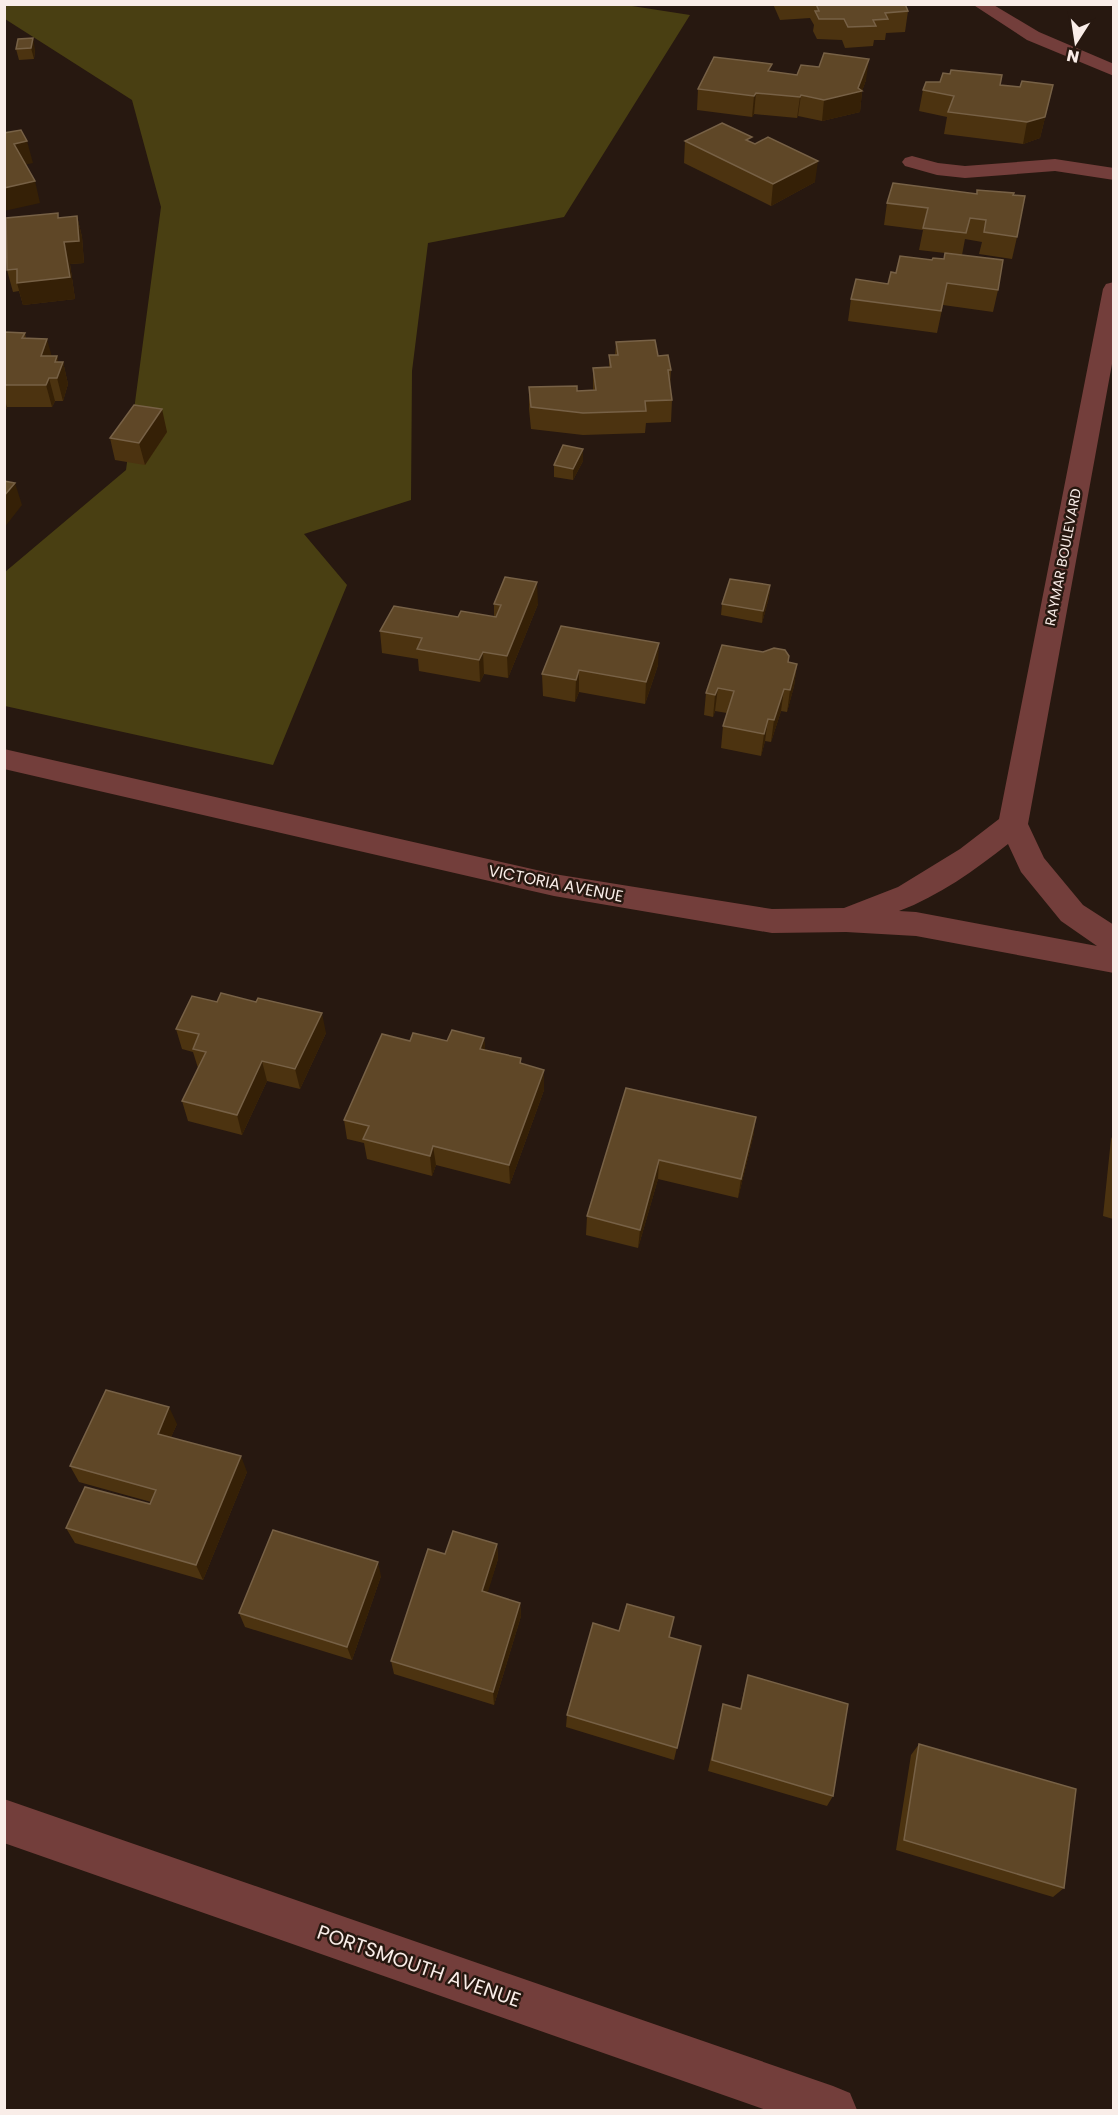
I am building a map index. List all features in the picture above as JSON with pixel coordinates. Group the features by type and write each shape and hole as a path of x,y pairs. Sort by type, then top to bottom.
{"street":[{"path":"912,162 937,169 965,172 1056,165 1113,174"},
{"name":"RAYMAR BOULEVARD","path":"1013,824 1113,289"},
{"name":"VICTORIA AVENUE","path":"4,759 554,885 772,921 846,920 916,924 1113,961"},
{"path":"846,920 909,895 971,857 1013,824 1032,864 1072,913 1113,941"},
{"name":"PORTSMOUTH AVENUE","path":"4,1821 833,2110"}],"lane":[{"path":"980,4 1033,36 1113,71"}],"shaded area":[{"path":"619,4 690,15 564,217 428,243 412,371 411,500 304,534 347,585 273,765 5,706 5,572 126,470 161,207 132,100 5,19 5,5"}],"building":[{"path":"816,4 905,4 908,11 885,13 888,19 873,20 876,26 848,27 844,19 819,19 815,11 819,11"},
{"path":"33,38 31,48 16,49 18,39"},
{"path":"824,53 869,59 858,88 862,91 824,100 801,95 800,97 756,93 754,96 698,89 714,57 772,64 768,71 797,75 801,65 819,67"},
{"path":"951,70 1002,75 1000,85 1020,87 1022,81 1053,85 1045,117 1027,122 948,112 954,96 923,90 926,82 940,82 943,73 950,74"},
{"path":"722,123 752,137 746,140 755,144 768,137 818,161 773,184 685,141"},
{"path":"21,130 27,141 14,144 35,181 4,188 4,133"},
{"path":"893,183 977,194 977,190 1025,196 1017,237 984,232 986,220 970,218 966,233 923,228 928,208 887,203"},
{"path":"58,213 58,218 77,216 79,241 64,242 70,277 17,283 17,269 7,270 6,218"},
{"path":"945,253 1003,260 998,290 947,283 941,311 851,299 856,279 888,284 891,272 896,273 900,256 932,260 933,258 944,259"},
{"path":"4,332 25,333 22,338 47,339 41,356 57,356 55,362 63,362 57,378 49,378 46,385 4,385"},
{"path":"655,340 658,356 668,355 672,400 645,401 646,411 583,413 531,407 529,387 577,386 577,391 596,390 593,368 611,367 609,355 618,355 616,342"},
{"path":"134,405 162,409 139,443 110,438"},
{"path":"563,445 583,449 573,469 554,465"},
{"path":"4,481 15,483 4,496"},
{"path":"505,577 537,582 507,656 483,652 479,660 417,649 422,638 380,631 394,606 458,617 461,611 496,617 501,605 494,604"},
{"path":"730,579 770,585 763,611 722,604"},
{"path":"561,626 659,643 646,682 579,670 576,680 542,674"},
{"path":"722,645 763,652 774,648 785,650 789,656 788,662 797,664 790,690 784,689 774,720 768,719 764,734 723,726 734,691 718,688 715,695 706,693"},
{"path":"221,993 256,1002 258,998 322,1013 295,1069 262,1061 237,1115 182,1101 206,1052 193,1049 199,1034 176,1029 192,996 217,1002"},
{"path":"452,1030 484,1038 480,1049 521,1058 520,1063 544,1070 509,1165 433,1146 430,1156 363,1139 369,1126 344,1120 382,1034 410,1041 413,1033 447,1041"},
{"path":"626,1088 756,1117 741,1179 659,1160 640,1230 587,1216"},
{"path":"106,1390 169,1407 158,1434 241,1456 196,1565 66,1528 85,1487 150,1504 156,1490 70,1466"},
{"path":"273,1530 378,1562 347,1647 239,1613"},
{"path":"453,1531 497,1544 482,1591 520,1603 493,1692 391,1661 428,1549 445,1554"},
{"path":"627,1604 674,1617 669,1637 701,1646 677,1748 567,1715 593,1623 619,1631"},
{"path":"748,1675 848,1704 833,1796 712,1760 723,1704 741,1709"},
{"path":"919,1744 1076,1789 1064,1888 904,1840"}]}
